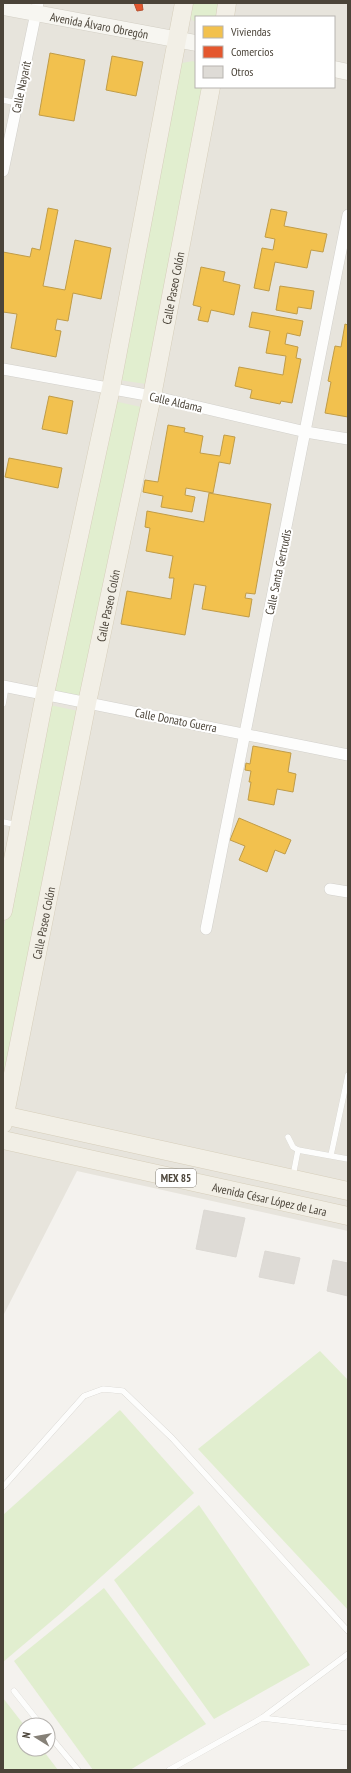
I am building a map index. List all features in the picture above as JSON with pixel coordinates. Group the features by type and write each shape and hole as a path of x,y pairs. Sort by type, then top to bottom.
{"main road":[{"path":"3,911 12,823 45,694 111,388 184,3"},
{"path":"225,16 227,3"},
{"name":"Calle Paseo Colón","path":"4,1118 7,1086 152,396 211,88"},
{"name":"Avenida César López de Lara","path":"4,1118 348,1191"},
{"name":"Avenida César López de Lara","path":"3,1140 348,1216"}],"street":[{"name":"Avenida Álvaro Obregón","path":"3,7 37,8 176,40 195,43"},
{"name":"Calle Nayarit","path":"3,171 6,138 17,103 37,8"},
{"path":"335,70 348,72"},
{"name":"Calle Santa Gertrudis","path":"206,929 348,215"},
{"name":"Calle Aldama","path":"3,369 152,396 306,432 348,439"},
{"name":"Calle Donato Guerra","path":"5,687 87,702 348,755"},
{"path":"330,889 348,892"}],"lane":[{"path":"3,100 17,103"},
{"path":"3,704 5,687"},
{"path":"331,1155 348,1075"},
{"path":"288,1137 293,1147 298,1150 348,1159"},
{"path":"292,1179 298,1150"},
{"path":"3,1487 84,1396 103,1389 122,1391 172,1438 348,1631"},
{"path":"169,1770 262,1718 348,1654"},
{"path":"14,1691 35,1717"},
{"path":"262,1718 348,1728"},
{"path":"56,1744 78,1770"}],"shaded area":[{"path":"3,3 348,3 348,1231 77,1171 3,1316"}],"green space":[{"path":"191,3 219,3 216,16 195,16 195,22 192,20 189,11"},
{"path":"193,61 195,62 195,88 202,88 146,384 119,380 176,71 182,63"},
{"path":"114,401 141,407 85,698 53,691"},
{"path":"50,705 83,712 11,1064 3,1078 3,932"},
{"path":"320,1351 348,1380 348,1610 198,1449"},
{"path":"120,1410 194,1493 61,1613 3,1662 3,1515"},
{"path":"199,1505 310,1665 214,1719 114,1580"},
{"path":"104,1588 206,1724 130,1770 93,1770 14,1661"},
{"path":"3,1698 18,1717 16,1717 16,1757 48,1757 58,1770 3,1770"}],"building: Viviendas":[{"path":"50,53 85,60 74,121 39,115"},
{"path":"112,56 143,62 136,96 106,90"},
{"path":"48,208 58,210 43,286 65,290 75,240 111,248 101,299 73,293 68,321 57,319 55,330 61,331 56,357 11,348 17,314 3,312 3,252 30,257 32,248 40,250"},
{"path":"271,209 287,212 284,226 327,234 323,252 311,250 307,268 275,262 269,291 254,288 262,248 273,250 275,239 265,237"},
{"path":"201,267 225,272 223,281 240,285 234,315 211,310 208,322 198,320 201,307 193,305"},
{"path":"280,286 314,291 311,309 298,307 297,314 276,310"},
{"path":"252,312 303,321 300,336 287,333 285,344 298,347 296,358 301,359 292,403 281,401 280,404 250,398 252,390 235,386 239,367 283,375 286,356 266,353 270,331 249,327"},
{"path":"345,324 348,325 348,417 325,413 331,382 328,381 335,346 341,347"},
{"path":"49,396 73,401 67,434 42,429"},
{"path":"168,425 185,428 184,432 203,436 200,453 220,456 224,435 235,437 230,464 219,462 213,493 186,488 185,495 195,497 192,512 161,507 163,496 143,492 145,480 158,482"},
{"path":"9,458 62,468 58,488 5,477"},
{"path":"209,493 271,504 255,594 246,593 245,598 252,599 249,617 202,609 206,586 194,584 185,635 121,624 127,591 171,599 174,578 169,578 173,556 146,551 150,528 145,527 147,511 204,522"},
{"path":"253,746 291,753 288,772 296,774 293,792 277,789 274,805 248,800 251,771 245,770 246,763 250,764"},
{"path":"239,818 291,840 285,854 275,850 267,872 239,860 245,846 230,840"}],"building: Comercios":[{"path":"134,3 142,3 143,10 137,11"}],"building: Otros":[{"path":"204,1210 245,1218 236,1257 196,1249"},
{"path":"265,1251 300,1258 294,1284 259,1277"},
{"path":"333,1260 348,1263 348,1296 327,1291"}]}
